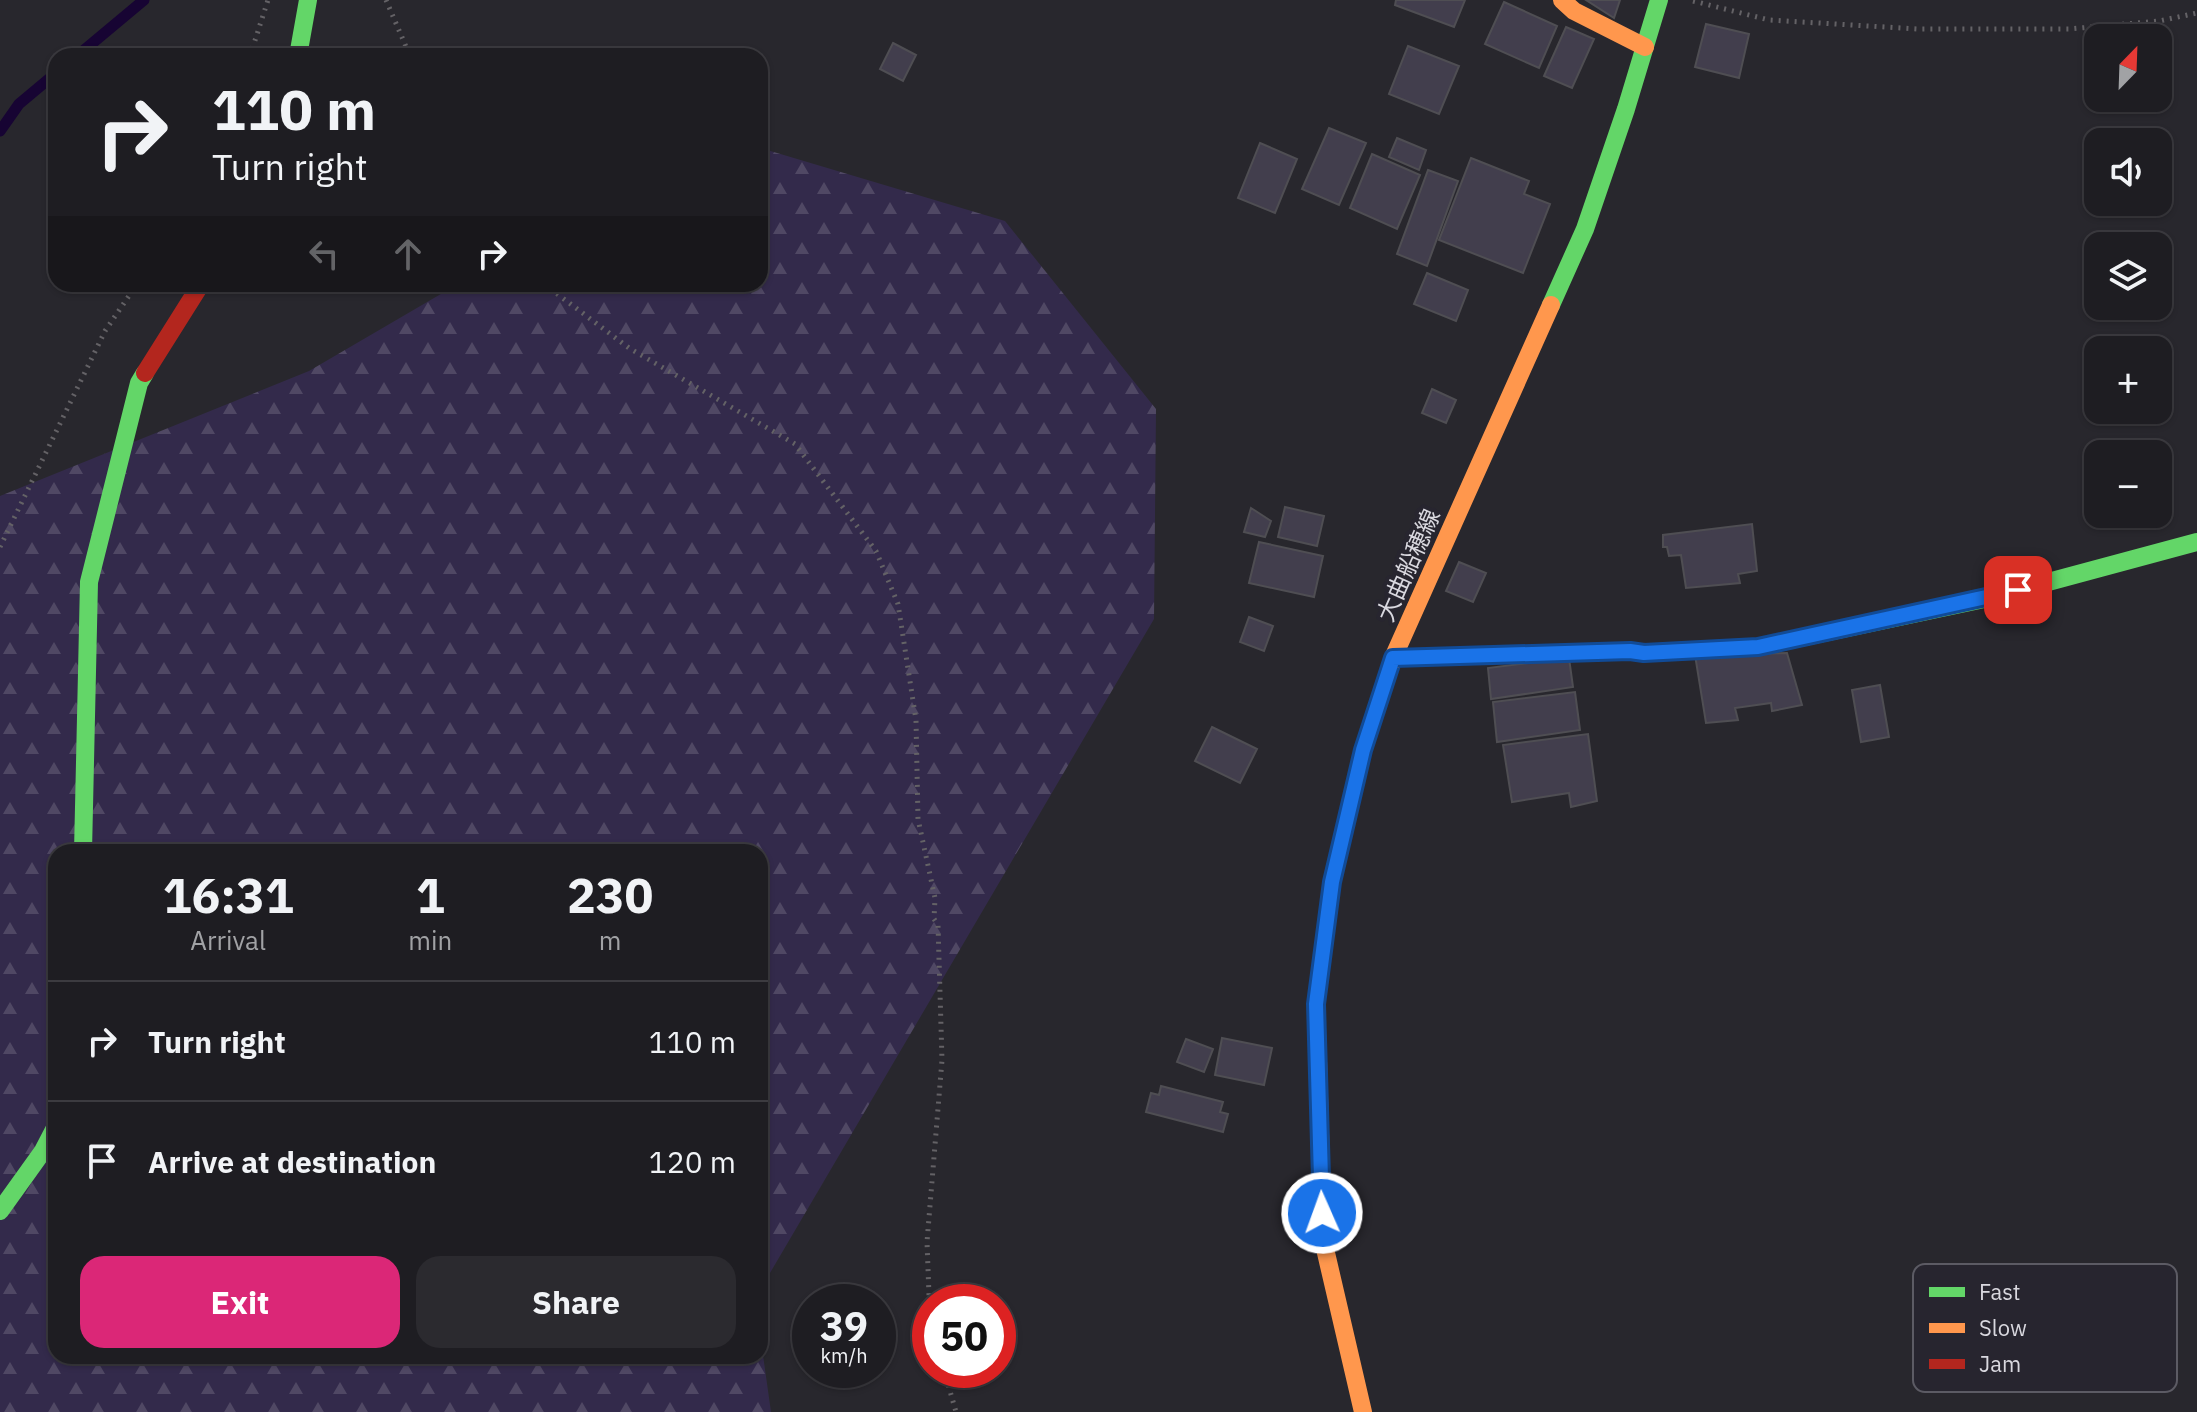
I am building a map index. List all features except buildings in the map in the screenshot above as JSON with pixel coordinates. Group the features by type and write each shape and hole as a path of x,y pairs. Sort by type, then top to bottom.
{"street":[{"path":"299,48 308,0"},
{"path":"1562,0 1574,11 1645,47"},
{"name":"大曲船穂線","path":"1363,1412 1323,1240 1316,1004 1332,882 1363,750 1393,658 1585,229 1659,0"},
{"path":"83,844 89,582 139,383 196,292"},
{"path":"1393,658 1644,653 1758,647 1989,598 2197,542"},
{"path":"0,1211 48,1141"}],"path":[{"path":"253,48 268,0"},
{"path":"386,0 407,48"},
{"path":"1689,0 1769,20 1918,29 2069,29 2159,21 2197,13"},
{"path":"0,547 105,331 132,292"},
{"path":"555,292 629,348 795,444 876,551 898,604 916,720 918,819 935,898 934,919 938,925 942,1060 927,1242 929,1284"},
{"path":"949,1388 956,1412"}],"green space":[{"path":"768,150 1005,221 1156,409 1154,619 768,1276 768,844 48,844 48,1364 764,1364 771,1412 0,1412 0,496 309,371 444,292 768,292"}],"waterway":[{"path":"87,48 144,0"},
{"path":"0,131 19,104 48,80"}],"traffic: fast":[{"path":"299,48 308,0"},
{"path":"1551,305 1585,229 1659,0"},
{"path":"83,844 89,582 139,383 145,373"},
{"path":"1786,641 1989,598 2197,542"},
{"path":"1318,1061 1316,1004 1332,882 1363,750 1379,700"},
{"path":"0,1211 48,1141"}],"traffic: slow":[{"path":"1562,0 1574,11 1645,47"},
{"path":"1379,700 1393,658 1551,305"},
{"path":"1393,658 1644,653 1758,647 1786,641"},
{"path":"1318,1061 1323,1240 1363,1412"}],"traffic: jam":[{"path":"145,373 196,292"}],"route":[{"path":"1322,1213 1316,1004 1332,882 1363,750 1393,658 1644,653 1758,647 2018,590"}]}
